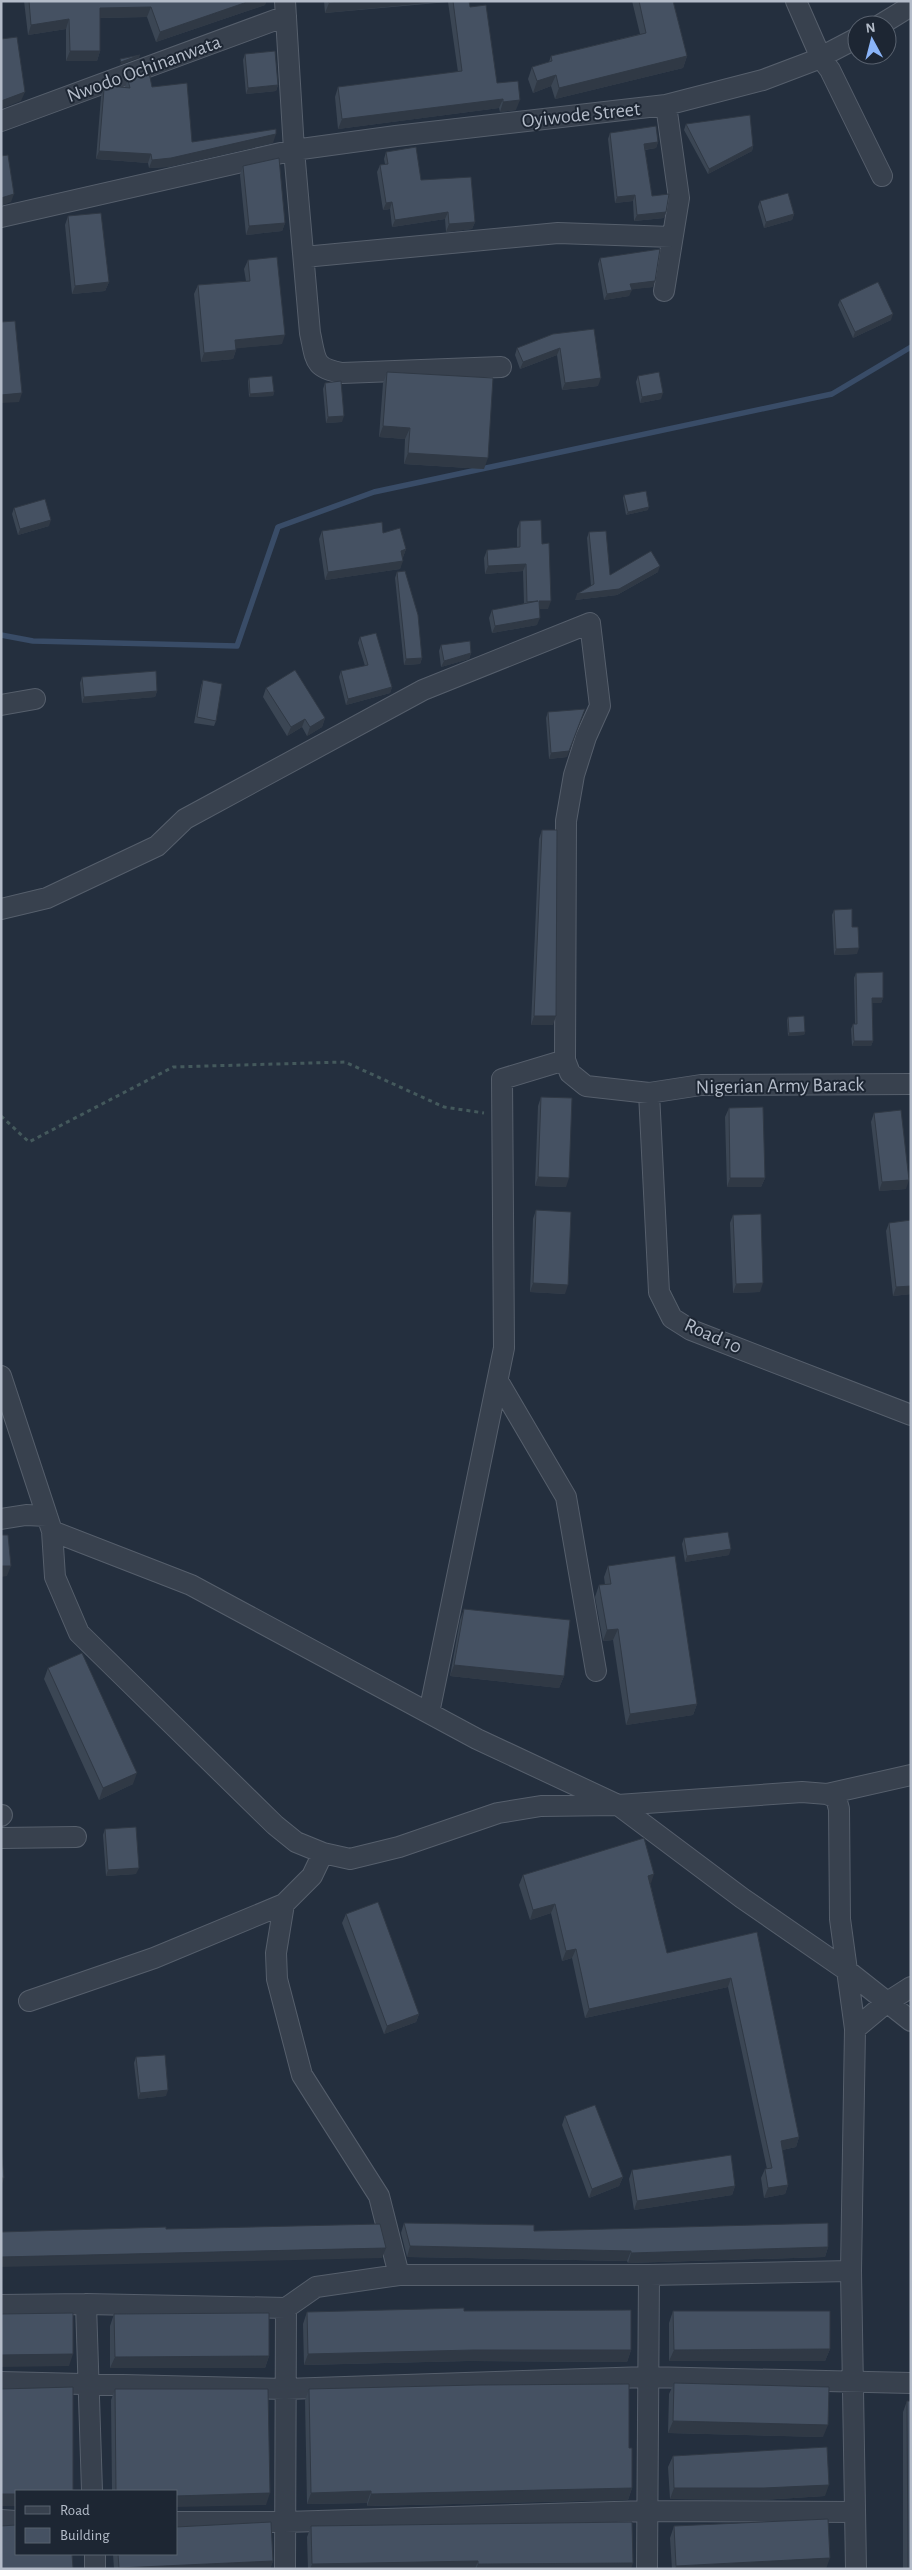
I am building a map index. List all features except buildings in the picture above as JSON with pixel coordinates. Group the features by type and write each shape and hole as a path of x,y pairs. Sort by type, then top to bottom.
{"street":[{"path":"796,1 821,58 830,70 882,176"},
{"path":"896,15 911,6"},
{"path":"286,9 294,150 310,333 316,360 325,370 342,373 501,368"},
{"name":"Nwodo Ochinanwata","path":"1,121 286,9"},
{"name":"Oyiwode Street","path":"1,217 294,150 396,136 666,105 763,80 821,58 847,44"},
{"path":"664,291 679,198 666,105"},
{"path":"304,257 558,233 672,237"},
{"path":"1,908 48,898 157,846 184,819 423,690 590,623 600,706 586,737 574,775 566,821 565,1060 502,1078 504,1348 429,1713"},
{"path":"1,706 35,699"},
{"name":"Nigerian Army Barack","path":"565,1060 570,1073 586,1086 650,1093 702,1085 911,1084"},
{"name":"Road 10","path":"650,1093 659,1292 672,1318 691,1330 911,1415"},
{"path":"1,1376 50,1524 54,1577 79,1633 275,1825 296,1842 323,1854 350,1859 399,1847 498,1813 533,1807 618,1805 802,1792 827,1794 911,1775"},
{"path":"498,1381 566,1497 596,1671"},
{"path":"1,1518 26,1515 191,1585 477,1739 618,1805 742,1898 849,1972 911,2021"},
{"path":"827,1794 836,1798 839,1809 840,1919 849,1972 855,2029 851,2272 855,2382 856,2569"},
{"path":"1,1838 76,1837"},
{"path":"29,2001 154,1958 284,1904 312,1876 323,1854"},
{"path":"284,1904 276,1953 277,1979 302,2075 379,2196 399,2275"},
{"path":"855,2029 886,2002 911,1987"},
{"path":"1,2305 86,2304 286,2308 316,2287 399,2275 649,2275 851,2272"},
{"path":"647,2569 649,2275"},
{"path":"86,2304 92,2490"},
{"path":"285,2569 286,2308"},
{"path":"1,2382 285,2389 647,2377 911,2383"},
{"path":"178,2522 285,2522 647,2511 855,2512"},
{"path":"1,2520 15,2521"},
{"path":"95,2555 95,2569"}],"path":[{"path":"1,1116 29,1142 173,1066 345,1062 444,1107 502,1115"}],"waterway":[{"path":"1,635 33,641 237,646 278,527 374,492 832,394 911,347"}]}
